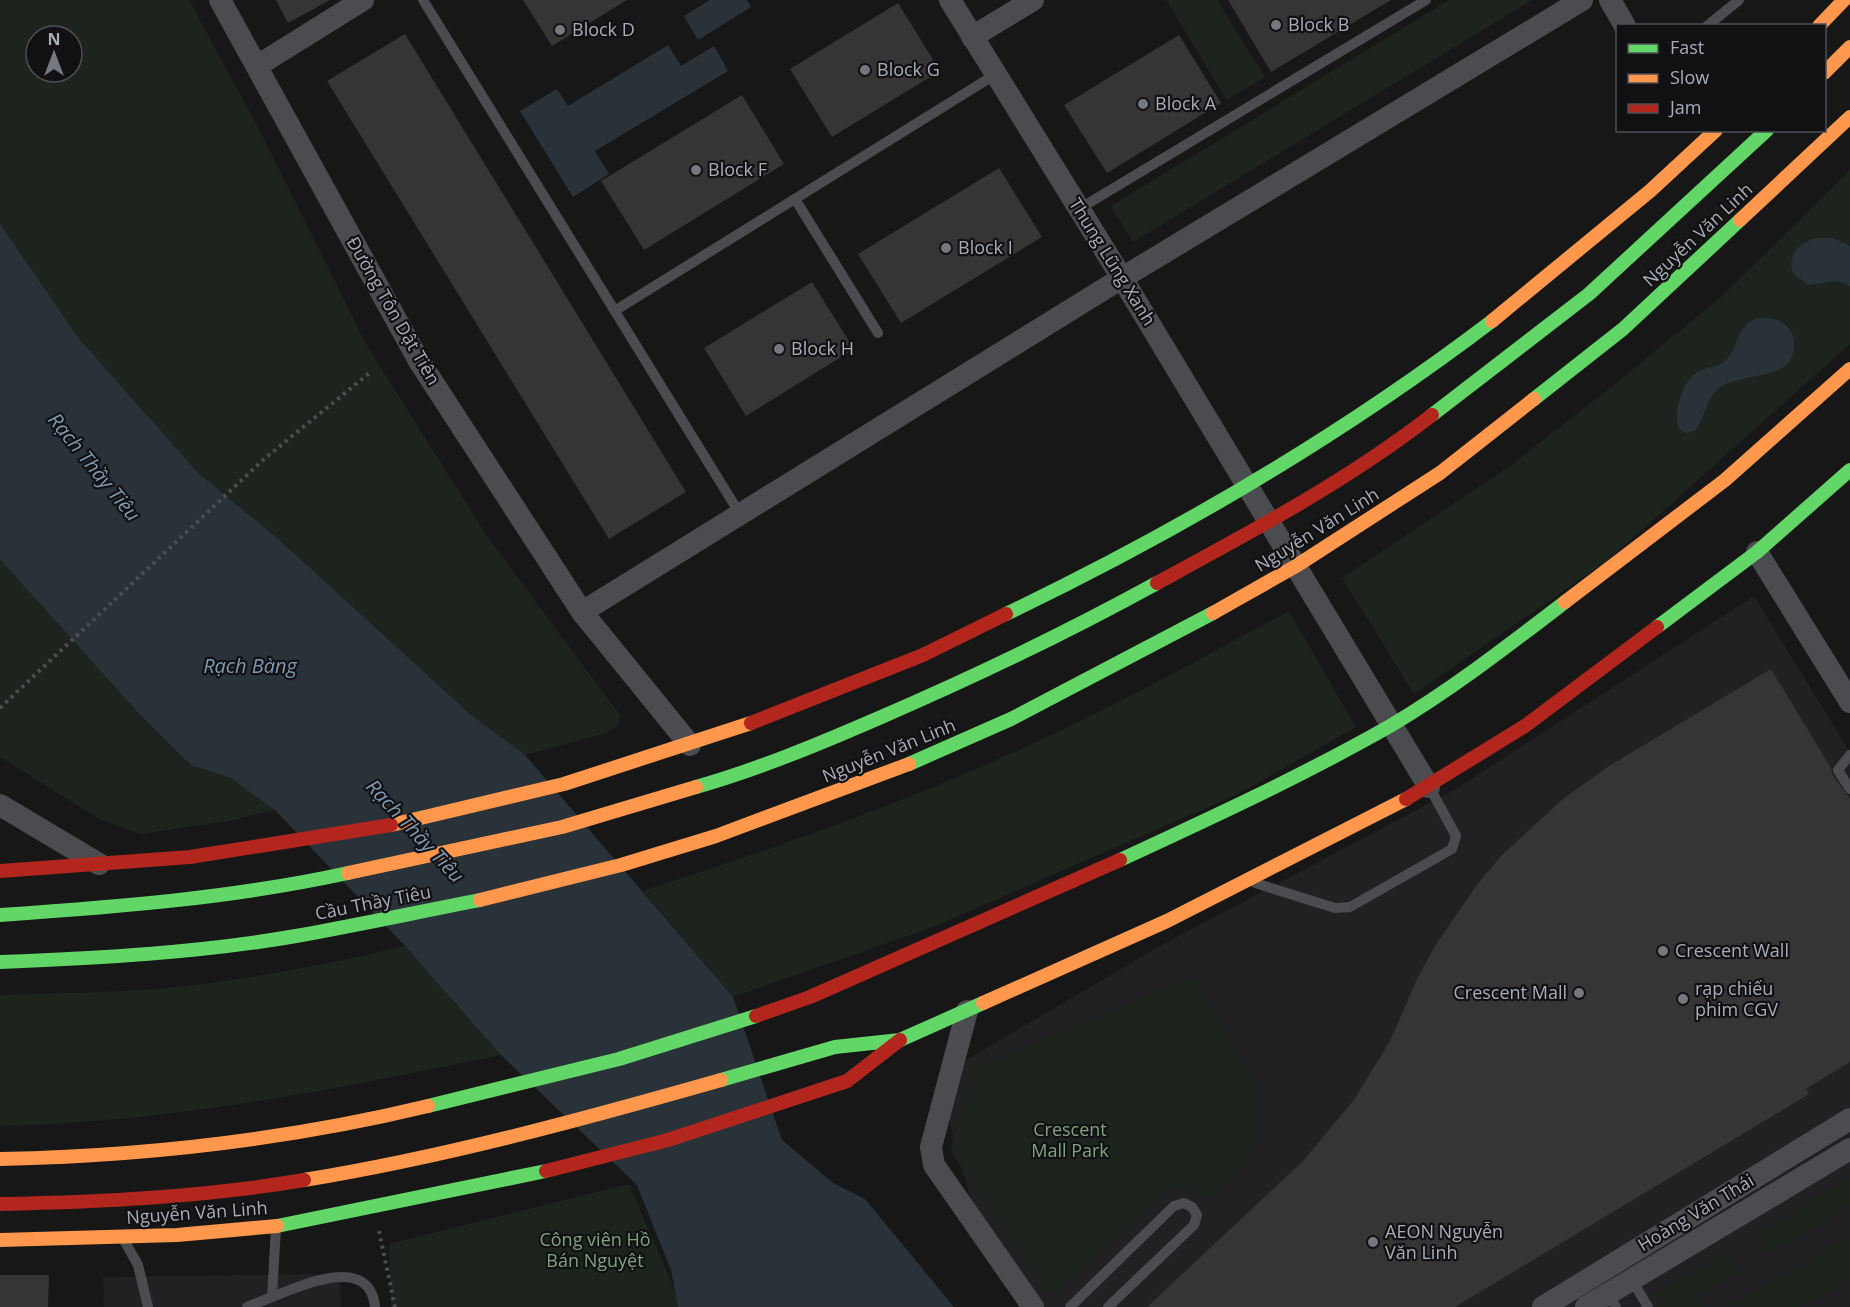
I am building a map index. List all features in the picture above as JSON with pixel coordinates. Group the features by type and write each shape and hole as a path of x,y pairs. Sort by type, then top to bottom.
{"main road":[{"path":"1821,24 1844,0"},
{"path":"1826,71 1850,47"},
{"name":"Nguyễn Văn Linh","path":"716,836 904,766 1011,719 1185,628 1296,566 1440,472 1623,329 1850,117"},
{"name":"Nguyễn Văn Linh","path":"691,790 791,755 984,673 1067,632 1270,522 1399,441 1589,294 1706,155 1715,132"},
{"name":"Nguyễn Văn Linh","path":"682,747 826,697 930,652 1083,580 1248,487 1376,405 1461,345 1706,155 1762,132"},
{"path":"0,1159 90,1157 196,1147 304,1132 381,1117 619,1059 706,1034 810,997 1225,813 1391,725 1501,651 1725,480 1850,369"},
{"path":"900,1040 1107,950 1429,787 1525,726 1757,552 1850,470"},
{"path":"0,871 102,866 304,840 422,817 554,785 682,747"},
{"name":"Cầu Thầy Tiêu","path":"0,915 76,911 316,880 561,827 691,790"},
{"name":"Cầu Thầy Tiêu","path":"0,962 119,957 208,948 306,934 496,897 621,865 716,836"},
{"name":"Nguyễn Văn Linh","path":"0,1204 116,1201 185,1196 245,1190 385,1167 599,1115 835,1047 900,1040"},
{"name":"Nguyễn Văn Linh","path":"0,1240 177,1235 276,1226 395,1204 634,1149 740,1118 847,1081 900,1040"}],"street":[{"name":"Đường Tôn Dật Tiên","path":"220,0 418,361 582,612 682,747"},
{"path":"256,66 363,0"},
{"name":"Thung Lũng Xanh","path":"950,0 1122,278 1429,787"},
{"path":"972,38 1034,0"},
{"path":"582,612 1122,278 1582,0"},
{"path":"1610,0 1623,24"},
{"path":"1757,552 1850,702"},
{"path":"0,805 102,866"},
{"path":"967,1011 931,1147 934,1165 1033,1307"},
{"name":"Hoàng Văn Thái","path":"1543,1307 1850,1119"},
{"name":"Hoàng Văn Thái","path":"1586,1307 1612,1300 1632,1280 1850,1149"},
{"path":"1716,1201 1728,1222"}],"lane":[{"path":"423,0 740,514"},
{"path":"1079,209 1426,0"},
{"path":"1709,24 1739,0"},
{"path":"616,310 996,74"},
{"path":"795,199 878,333"},
{"path":"1850,755 1838,770 1850,789"},
{"path":"1246,880 1335,908 1350,907 1452,849 1456,836 1429,787"},
{"path":"1070,1307 1174,1206 1184,1203 1192,1207 1197,1215 1194,1225 1108,1307"},
{"path":"272,1297 276,1226"},
{"path":"121,1237 138,1265 148,1307"},
{"path":"247,1307 319,1279 342,1277 368,1283 374,1292 375,1307"},
{"path":"1632,1280 1648,1307"}],"path":[{"path":"0,708 264,459 372,371"},
{"path":"374,1207 394,1307"}],"shaded area":[{"path":"1754,596 1850,752 1850,1307 1034,1307 982,1240 937,1077 1160,946 1454,790"},
{"path":"340,1274 341,1307 104,1307 103,1277"}],"green space":[{"path":"0,0 189,0 261,133 366,344 489,539 620,715 618,726 606,733 476,768 0,289"},
{"path":"1166,0 1217,0 1265,77 1227,100"},
{"path":"1449,0 1532,0 1133,242 1111,206"},
{"path":"1850,170 1850,344 1607,561 1414,694 1342,578 1506,469 1620,380 1723,295"},
{"path":"0,472 275,810 229,821 140,834 99,819 0,757"},
{"path":"1289,611 1356,727 1238,794 933,927 733,997 643,891 841,823 986,765 1099,712"},
{"path":"405,946 501,1055 314,1092 190,1111 128,1118 0,1126 0,995 187,986 281,972"},
{"name":"Crescent Mall Park","path":"1194,977 1255,1082 1259,1110 1255,1142 1247,1163 1209,1201 1200,1192 1190,1187 1167,1190 1062,1289 1055,1293 1047,1293 953,1155 951,1148 974,1069"},
{"path":"1850,1178 1850,1205 1769,1254 1757,1234"},
{"name":"Công viên Hồ Bán Nguyệt","path":"629,1184 682,1307 391,1307 389,1244"},
{"path":"1848,1237 1850,1278 1802,1307 1734,1307 1733,1305"},
{"path":"1726,1252 1738,1271 1698,1296 1704,1307 1662,1307 1654,1295"}],"water":[{"path":"710,0 747,0 751,7 698,40 684,16"},
{"path":"668,45 681,66 714,46 728,71 595,151 609,174 573,197 520,111 557,89 568,106"},
{"name":"Rạch Bàng","path":"0,224 79,339 198,473 277,538 471,715 525,755 733,997 782,1140 833,1183 865,1199 954,1307 678,1307 671,1270 637,1185 501,1055 405,946 275,810 231,778 191,765 136,710 0,559"},
{"path":"1817,238 1833,238 1850,246 1850,286 1837,281 1808,285 1793,273 1792,260 1796,250"},
{"path":"1757,318 1774,319 1788,328 1794,341 1792,357 1786,365 1776,371 1726,384 1713,394 1695,431 1687,433 1679,429 1678,406 1688,381 1699,371 1725,361 1745,326"}],"building":[{"path":"276,0 330,0 288,23"},
{"name":"Block D","path":"523,0 627,0 552,46"},
{"path":"1228,0 1391,0 1271,72"},
{"name":"Block G","path":"898,3 940,71 832,137 790,69"},
{"path":"405,34 686,492 609,539 327,81"},
{"name":"Block A","path":"1179,35 1221,103 1107,173 1064,105"},
{"name":"Block F","path":"742,95 784,164 644,250 601,181"},
{"name":"Block I","path":"999,168 1042,237 901,323 858,254"},
{"name":"Block H","path":"812,282 854,349 746,416 704,348"},
{"name":"Crescent Mall","path":"1771,669 1831,768 1832,774 1850,799 1850,1062 1806,1089 1809,1094 1455,1307 1147,1307 1303,1161 1353,1101 1390,1041 1418,977 1435,946 1476,886 1501,856 1563,799 1609,766"},
{"path":"0,1275 49,1275 48,1307 0,1307"}],"traffic: fast":[{"path":"1432,415 1589,294 1765,132"},
{"path":"1534,399 1623,329 1740,220"},
{"path":"1006,614 1133,550 1257,479 1377,403 1492,321"},
{"path":"1657,627 1757,552 1850,470"},
{"path":"696,787 789,756 914,702 1054,637 1157,583"},
{"path":"1120,860 1290,779 1390,726 1501,651 1565,602"},
{"path":"909,764 1011,719 1213,613"},
{"path":"0,915 131,905 218,895 348,873"},
{"path":"0,962 222,947 296,936 480,900"},
{"path":"721,1080 835,1047 900,1040 983,1003"},
{"path":"428,1106 619,1059 756,1016"},
{"path":"277,1226 546,1171"}],"traffic: slow":[{"path":"1821,24 1844,0"},
{"path":"1826,71 1850,47"},
{"path":"1740,220 1850,117"},
{"path":"1492,321 1650,191 1714,132"},
{"path":"1565,602 1725,480 1850,369"},
{"path":"1213,613 1296,566 1440,473 1534,399"},
{"path":"391,825 564,784 751,723"},
{"path":"480,900 621,865 716,836 909,764"},
{"path":"348,873 562,827 696,787"},
{"path":"983,1003 1167,921 1406,799"},
{"path":"304,1180 462,1149 721,1080"},
{"path":"0,1159 108,1154 215,1144 322,1128 428,1106"},
{"path":"0,1240 177,1235 277,1226"}],"traffic: jam":[{"path":"1157,583 1332,484 1432,415"},
{"path":"751,723 923,655 1006,614"},
{"path":"1406,799 1525,726 1657,627"},
{"path":"0,871 190,857 391,825"},
{"path":"756,1016 810,997 1120,860"},
{"path":"546,1171 668,1140 847,1081 900,1040"},
{"path":"0,1204 152,1198 228,1191 304,1180"}],"place":[{"name":"Block B","path":"1276,25"},
{"name":"Block D","path":"560,30"},
{"name":"Block G","path":"865,70"},
{"name":"Block A","path":"1143,104"},
{"name":"Block F","path":"696,170"},
{"name":"Block I","path":"946,248"},
{"name":"Block H","path":"779,349"},
{"name":"Crescent Wall","path":"1663,951"},
{"name":"Crescent Mall","path":"1579,993"},
{"name":"rạp chiếu phim CGV","path":"1683,999"},
{"name":"AEON Nguyễn Văn Linh","path":"1373,1242"}],"water label":[{"name":"Rạch Thầy Tiêu","path":"94,467"},
{"name":"Rạch Thầy Tiêu","path":"415,831"}]}
